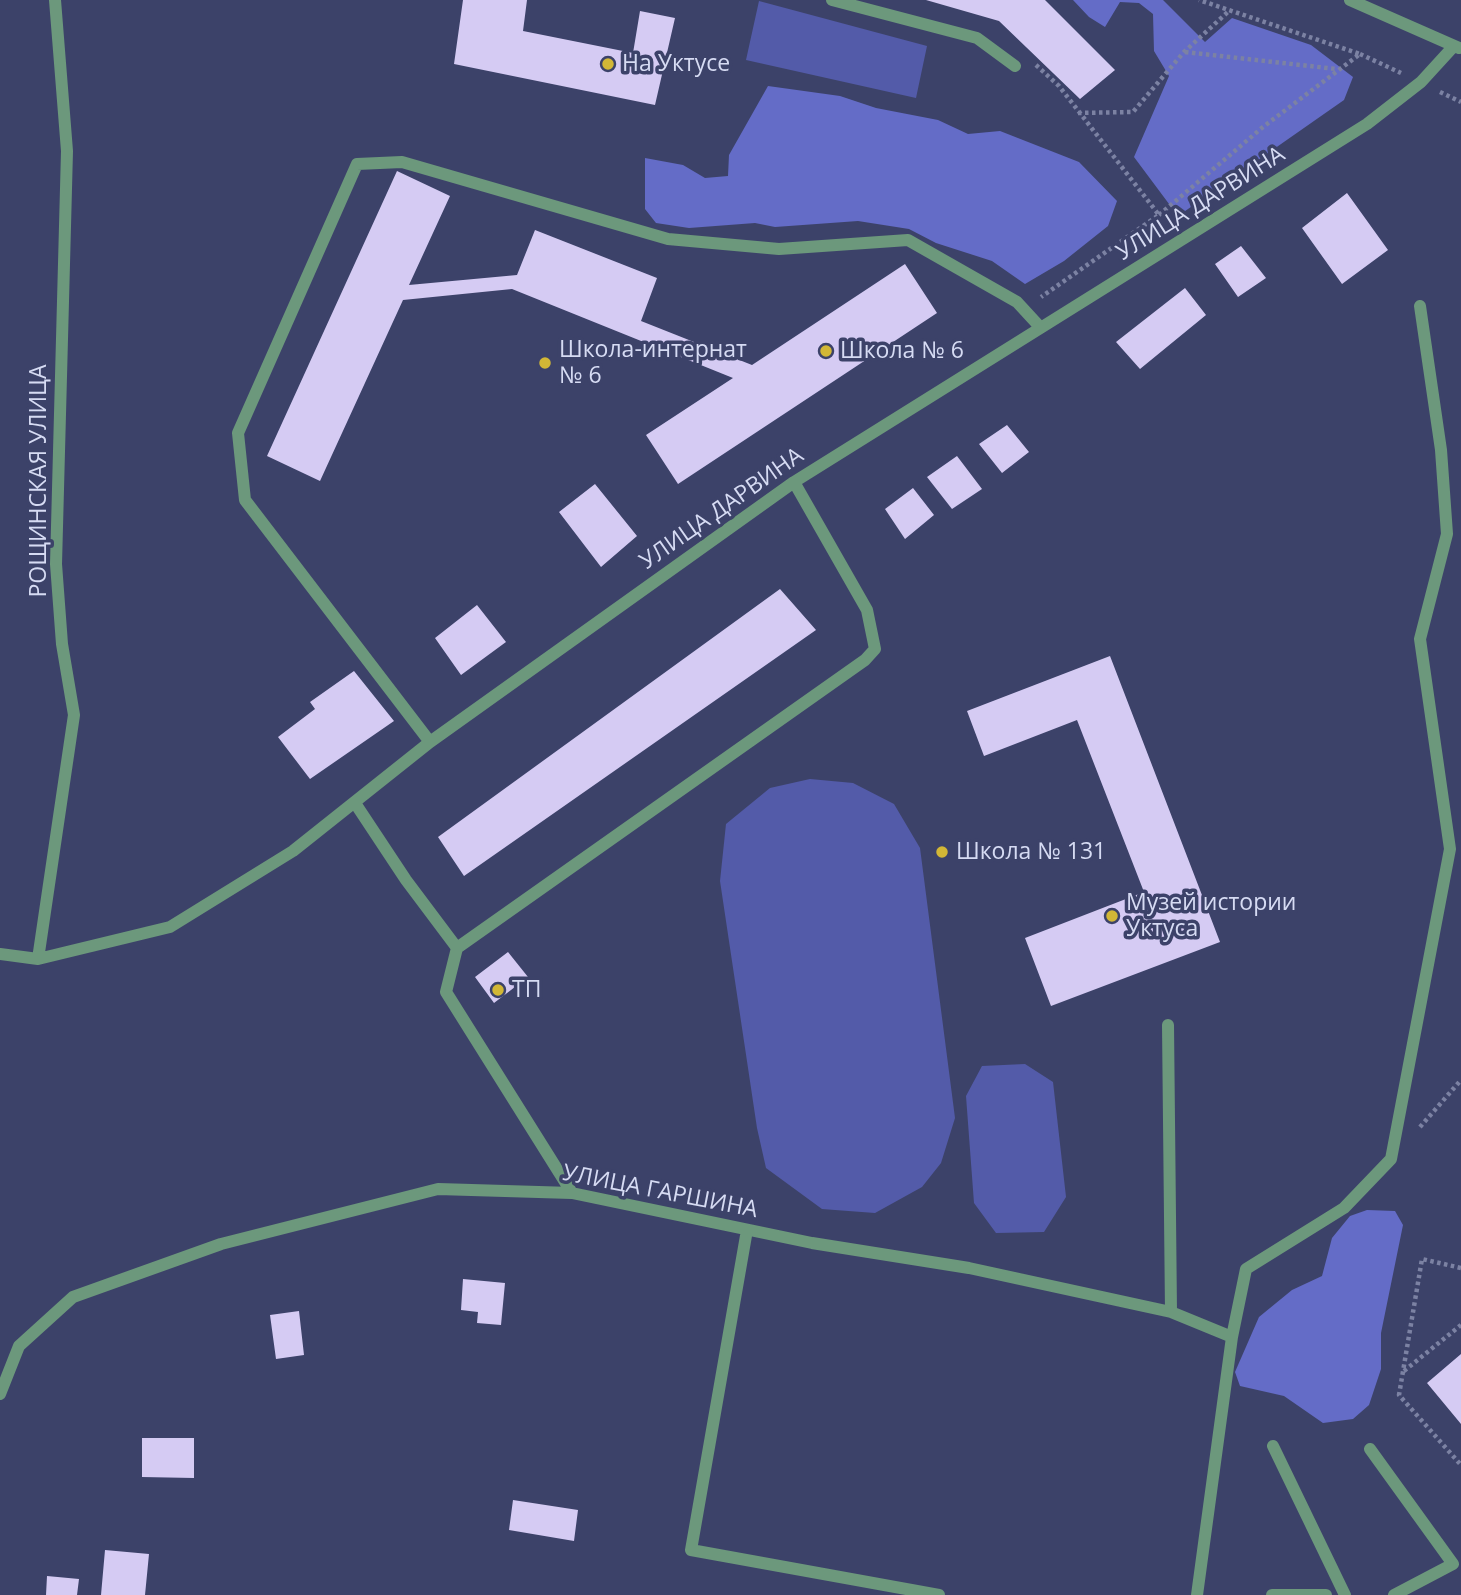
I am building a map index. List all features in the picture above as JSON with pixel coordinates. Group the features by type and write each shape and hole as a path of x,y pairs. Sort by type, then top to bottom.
{"street":[{"name":"РОЩИНСКАЯ УЛИЦА","path":"38,959 74,715 62,643 56,564 67,151 55,0"},
{"path":"832,0 977,38 1016,66"},
{"path":"1350,0 1457,48"},
{"name":"УЛИЦА ДАРВИНА","path":"0,954 38,959 170,927 293,850 430,742 794,482 1367,124 1421,82 1457,48"},
{"path":"430,742 245,500 238,433 357,164 402,162 668,239 779,249 908,240 1017,302 1040,327"},
{"path":"1197,1595 1233,1337 1246,1269 1344,1208 1391,1159 1450,849 1420,639 1447,534 1441,450 1420,306"},
{"path":"572,1194 446,992 457,948 865,660 875,649 867,610 794,482"},
{"path":"355,803 457,948"},
{"path":"1168,1025 1171,1312"},
{"name":"УЛИЦА ГАРШИНА","path":"0,1394 19,1346 73,1297 221,1244 438,1189 572,1194 747,1230 969,1268 1171,1312 1233,1337"},
{"path":"747,1230 691,1550 939,1595"},
{"path":"1273,1446 1345,1595"},
{"path":"1370,1450 1454,1564 1394,1595"},
{"path":"1272,1595 1326,1595"}],"path":[{"path":"1159,215 1263,127 1360,54 1199,0"},
{"path":"1078,113 1133,112 1184,52 1231,10"},
{"path":"1184,52 1338,69"},
{"path":"1059,86 1096,135"},
{"path":"1416,1131 1461,1080"},
{"path":"1461,1268 1422,1259 1399,1395 1461,1465"},
{"path":"1403,1371 1461,1325"}],"shaded area":[{"path":"1073,0 1163,0 1205,42 1232,18 1311,45 1353,77 1344,100 1178,216 1134,157 1169,76 1154,51 1153,14 1139,3 1120,2 1105,27 1089,17"},
{"path":"759,1 927,46 916,98 746,60"},
{"path":"768,86 840,96 876,108 938,120 968,134 1000,131 1079,162 1117,201 1108,226 1064,261 1025,284 992,261 936,243 909,229 858,221 775,227 755,223 689,228 656,223 645,209 645,158 683,165 705,178 728,176 729,155"},
{"path":"810,779 853,783 894,804 920,848 955,1118 941,1163 922,1187 875,1213 822,1209 766,1168 757,1128 720,881 726,824 770,788"},
{"path":"1025,1064 1053,1082 1066,1197 1044,1232 996,1233 974,1203 966,1096 982,1066"},
{"path":"1367,1210 1395,1211 1403,1225 1381,1333 1381,1369 1369,1405 1353,1419 1323,1423 1284,1396 1240,1386 1235,1372 1259,1317 1292,1290 1322,1276 1332,1238 1350,1216"}],"building":[{"path":"463,0 527,0 523,31 633,53 640,11 675,18 655,105 454,64"},
{"path":"926,0 1045,0 1115,70 1080,99 999,21"},
{"path":"397,171 450,196 409,285 517,275 535,230 657,278 641,321 752,365 905,264 937,313 678,484 646,435 733,378 512,289 403,300 320,481 267,456"},
{"path":"1347,193 1388,250 1342,284 1302,228"},
{"path":"1241,246 1266,278 1238,297 1215,264"},
{"path":"1185,288 1206,315 1140,369 1116,342"},
{"path":"1007,425 1029,452 1002,473 979,444"},
{"path":"957,456 982,489 952,509 927,477"},
{"path":"595,484 637,536 601,567 559,512"},
{"path":"913,488 934,515 905,539 885,509"},
{"path":"780,589 816,630 464,876 438,837"},
{"path":"477,605 506,642 461,675 435,638"},
{"path":"1110,656 1220,942 1051,1006 1025,938 1144,892 1077,720 984,756 967,711"},
{"path":"354,671 394,721 310,779 278,737 315,709 310,702"},
{"name":"ТП","path":"508,952 528,977 494,1003 475,977"},
{"path":"463,1279 505,1283 501,1325 477,1323 478,1312 461,1310"},
{"path":"299,1311 304,1355 276,1359 270,1315"},
{"path":"1461,1354 1461,1424 1427,1383"},
{"path":"142,1438 194,1438 194,1478 142,1477"},
{"path":"513,1500 578,1510 574,1541 509,1530"},
{"path":"105,1550 149,1554 145,1595 101,1595"},
{"path":"47,1576 79,1579 77,1595 46,1595"}],"place":[{"name":"На Уктусе","path":"608,64"},
{"name":"Школа № 6","path":"826,351"},
{"name":"Школа-интернат № 6","path":"545,363"},
{"name":"Школа № 131","path":"942,852"},
{"name":"Музей истории Уктуса","path":"1112,916"},
{"name":"ТП","path":"498,990"}]}
